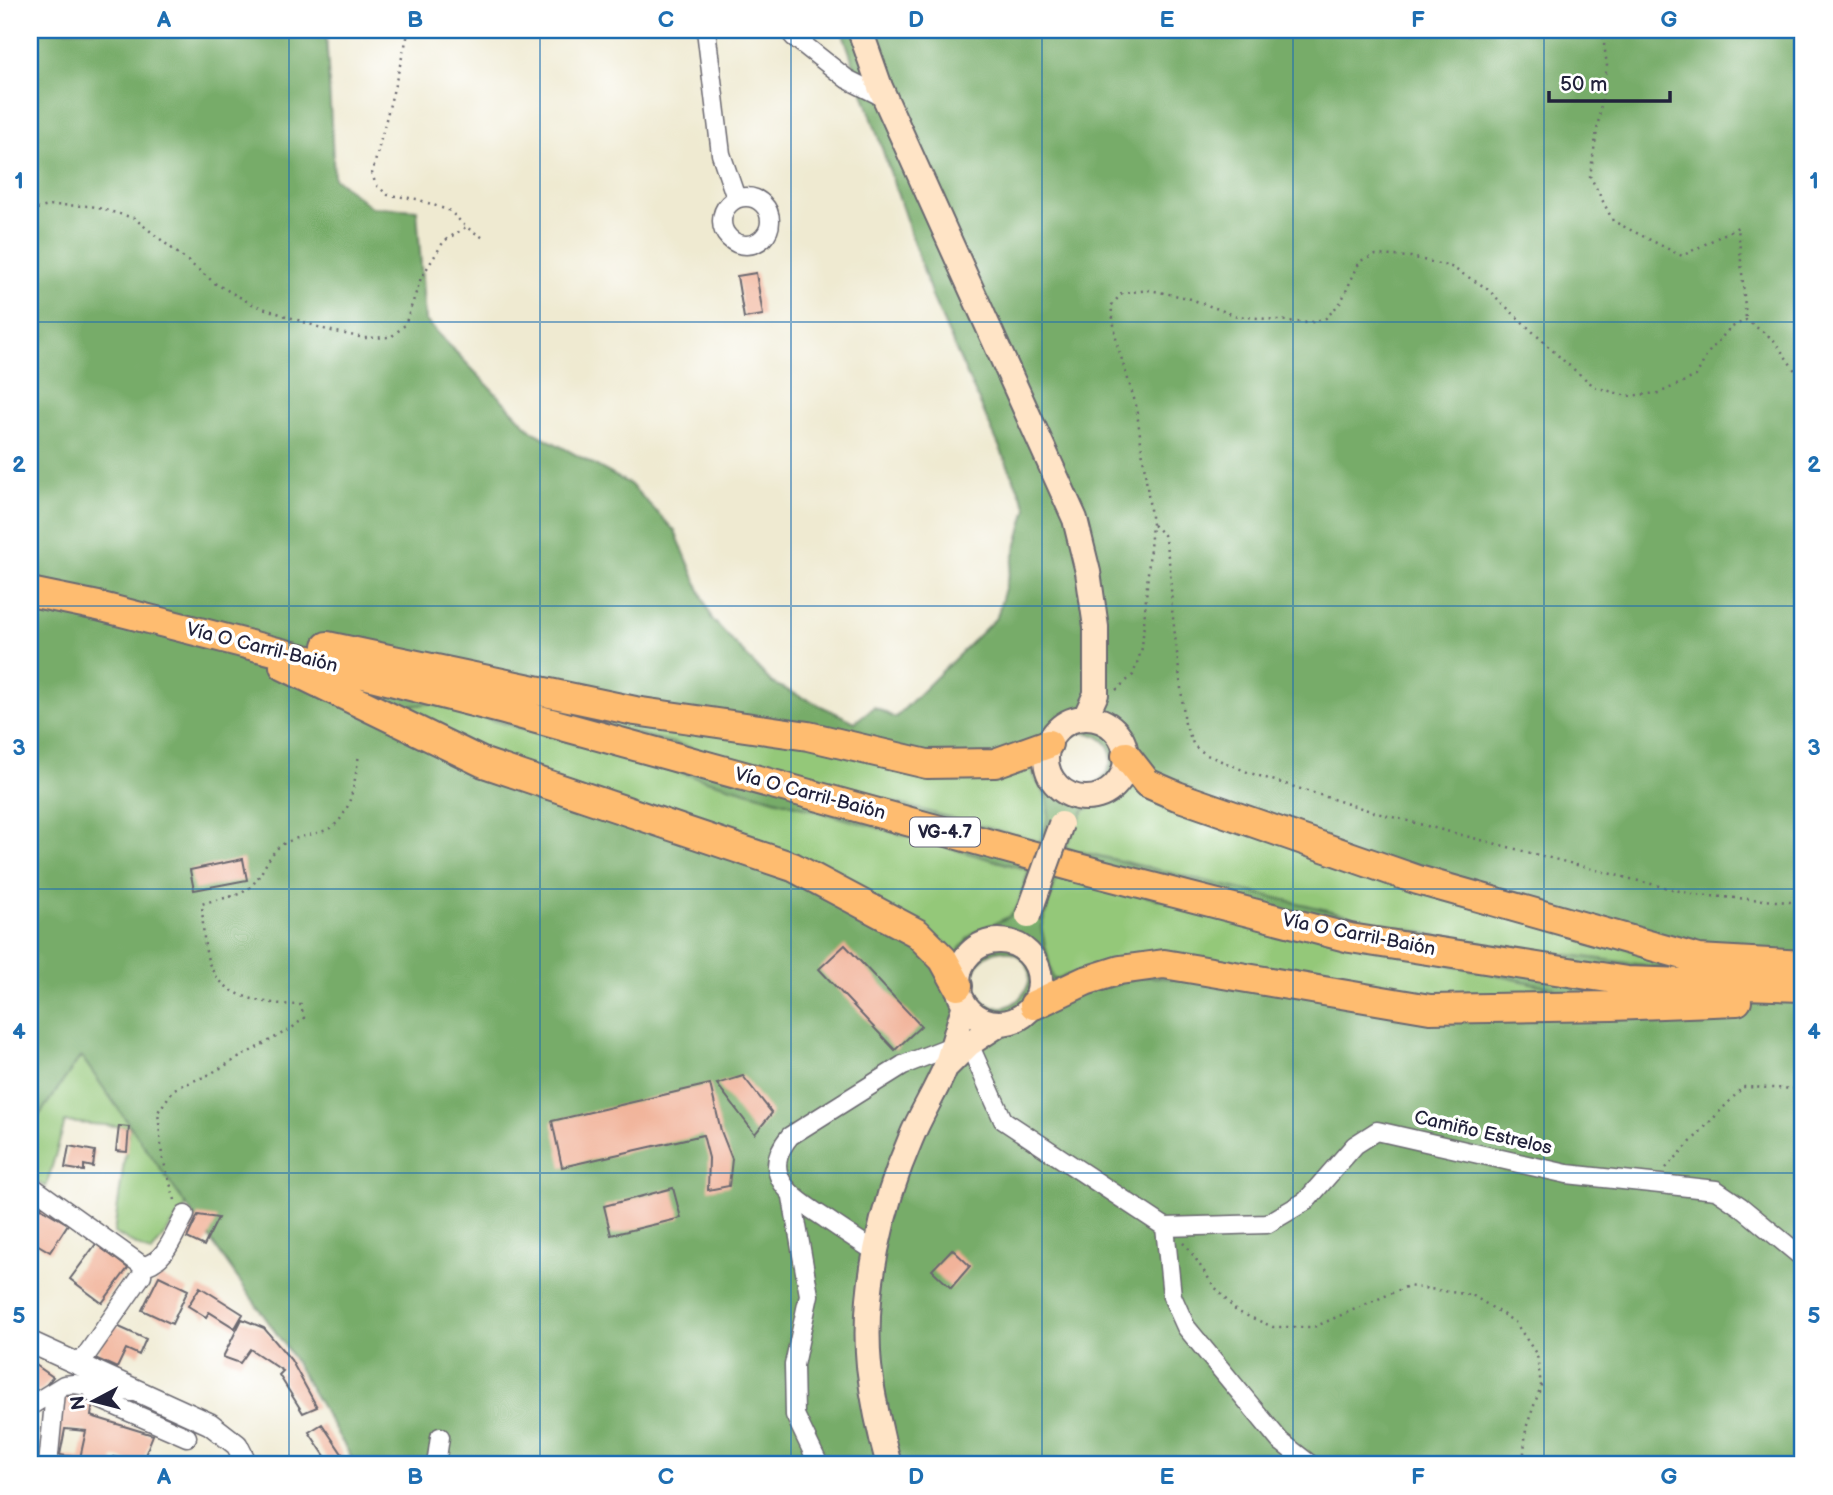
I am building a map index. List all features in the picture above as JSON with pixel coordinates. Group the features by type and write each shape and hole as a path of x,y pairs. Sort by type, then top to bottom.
{"highway":[{"name":"Vía O Carril-Baión","path":"30,592 99,606 504,710 1074,867 1350,938 1627,981 1803,987"},
{"path":"99,606 250,630 635,711 808,737 927,764 995,763 1048,744"},
{"path":"99,606 283,666 484,763 793,867 917,933 943,959 961,996"},
{"path":"1126,756 1147,783 1177,796 1418,880 1698,959 1803,965"},
{"path":"1034,1005 1085,981 1164,964 1430,1009 1612,1006 1803,997"}],"main road":[{"path":"860,30 885,97 1074,519 1088,572 1096,627 1097,694 1085,718"},
{"path":"1085,718 1097,719 1117,733 1126,756 1125,768 1113,788 1092,798 1069,795 1059,788 1046,768 1045,756 1053,734 1062,725 1085,718"},
{"path":"1018,945 1069,795"},
{"path":"888,1465 878,1426 869,1364 870,1294 884,1216 911,1138 956,1053 961,996 958,974 963,962 981,944 1006,941 1018,945 1037,965 1039,992 1034,1005 1025,1015 1013,1021 987,1021 974,1015 961,996"},
{"path":"956,1053 1001,1023"}],"street":[{"path":"706,30 721,154 736,198"},
{"path":"788,30 847,79 885,97"},
{"path":"876,1252 792,1197 779,1180 776,1163 780,1147 790,1136 903,1065 956,1053 1003,1120 1165,1227 1172,1296 1186,1327 1280,1441 1311,1465"},
{"name":"Camiño Estrelos","path":"1165,1227 1266,1224 1306,1201 1355,1145 1377,1131 1567,1174 1716,1190 1803,1258"},
{"path":"30,1185 143,1266 152,1265 162,1256 185,1215"},
{"path":"792,1197 809,1295 794,1365 795,1415 819,1465"},
{"path":"80,1364 142,1275 143,1266"},
{"path":"30,1342 210,1424 237,1445 247,1465"},
{"path":"30,1406 64,1385 74,1384 148,1395"},
{"path":"94,1388 94,1395 102,1400 187,1437"},
{"path":"47,1465 55,1392"},
{"path":"436,1465 440,1437"}],"path":[{"path":"410,30 372,174 376,185 388,195 417,199 450,211 466,227 485,239"},
{"path":"1602,30 1607,65 1590,176 1613,221 1682,256 1738,227 1746,320 1773,339 1803,382"},
{"path":"30,211 52,205 91,206 134,218 207,277 254,305 327,330 364,338 391,337 405,325 421,278 438,250 444,241 466,227"},
{"path":"1097,694 1114,692 1133,675 1142,648 1152,524 1136,405 1117,344 1111,306 1122,293 1150,290 1188,298 1237,316 1309,323 1326,318 1341,302 1360,261 1376,255 1411,257 1451,267 1485,287 1595,387 1627,396 1659,393 1696,376 1708,353 1730,328 1746,320"},
{"path":"1152,524 1164,535 1170,567 1185,724 1194,746 1207,755 1250,773 1377,813 1696,895 1803,903"},
{"path":"185,1215 174,1199 162,1156 158,1112 173,1089 208,1074 292,1028 304,1018 302,1005 243,998 221,982 209,963 202,904 244,892 281,846 306,835 325,831 341,818 348,808 359,755"},
{"path":"1651,1183 1744,1087 1803,1088"},
{"path":"1165,1227 1189,1249 1213,1285 1236,1311 1273,1327 1314,1328 1408,1286 1472,1295 1515,1322 1538,1354 1541,1386 1526,1429 1523,1465"}],"green space":[{"path":"30,30 326,30 334,178 371,207 417,210 425,320 532,431 630,484 675,531 712,619 772,683 855,722 874,707 895,718 997,617 1027,508 933,299 842,30 1803,30 1803,1465 356,1465 286,1347 81,1056 30,1128","holes":["484,692 1000,765 1033,756 1034,775 1047,797 1047,820 1040,842","431,703 1029,870 1018,906 1009,917 976,932 960,948 956,960 634,806 556,785 397,708","1083,732 1101,739 1110,750 1111,762 1106,774 1096,784 1084,788 1072,786 1056,768 1055,760 1059,747","1132,787 1157,801 1662,959 1660,967 1449,939 1065,848 1084,810 1116,796 1124,788","1057,876 1554,988 1554,999 1421,996 1079,972 1053,980 1041,927","1002,950 1020,957 1028,968 1029,981 1024,993 1014,1003 1002,1007 990,1005 978,994 974,986 974,972 977,965 988,955"]},
{"path":"484,692 1033,755 1034,775 1048,802 1047,820 1040,842"},
{"path":"431,703 1029,870 1018,906 1009,917 975,932 967,939 956,961 556,785 395,708"},
{"path":"1132,787 1157,801 1662,959 1660,968 1449,939 1065,848 1084,810 1116,796 1124,788"},
{"path":"1056,876 1554,988 1554,999 1512,1001 1079,972 1052,980 1041,927"},
{"path":"81,1056 191,1200 151,1253 114,1233 129,1127 65,1122 46,1187 30,1178 30,1128"}],"building":[{"path":"756,273 763,315 744,318 737,276"},
{"path":"243,859 247,880 194,890 190,870"},
{"path":"845,945 921,1026 895,1050 819,969"},
{"path":"743,1076 772,1113 755,1134 717,1084"},
{"path":"710,1084 721,1131 732,1159 729,1186 708,1190 709,1158 703,1135 562,1167 552,1121"},
{"path":"119,1126 129,1127 127,1152 116,1151"},
{"path":"69,1146 95,1151 93,1167 84,1165 84,1171 65,1168"},
{"path":"673,1188 681,1218 611,1235 604,1206"},
{"path":"35,1193 45,1200 41,1208 68,1224 50,1252 30,1240 30,1201"},
{"path":"198,1215 218,1218 204,1246 187,1238"},
{"path":"96,1244 128,1268 102,1303 70,1279"},
{"path":"952,1249 970,1266 951,1288 932,1270"},
{"path":"159,1276 188,1290 172,1324 142,1310"},
{"path":"200,1287 243,1314 235,1328 209,1312 206,1317 188,1306"},
{"path":"242,1319 264,1328 291,1360 317,1407 303,1413 279,1375 283,1371 250,1349 240,1363 223,1357"},
{"path":"110,1323 146,1339 139,1355 126,1349 117,1368 95,1358"},
{"path":"30,1361 53,1377 42,1390 30,1394"},
{"path":"59,1395 86,1398 93,1402 91,1416 153,1435 141,1465 114,1457 113,1465 52,1465","holes":["65,1429 86,1431 80,1458 60,1455"]},
{"path":"322,1424 347,1461 350,1459 353,1465 331,1465 309,1432"}]}
